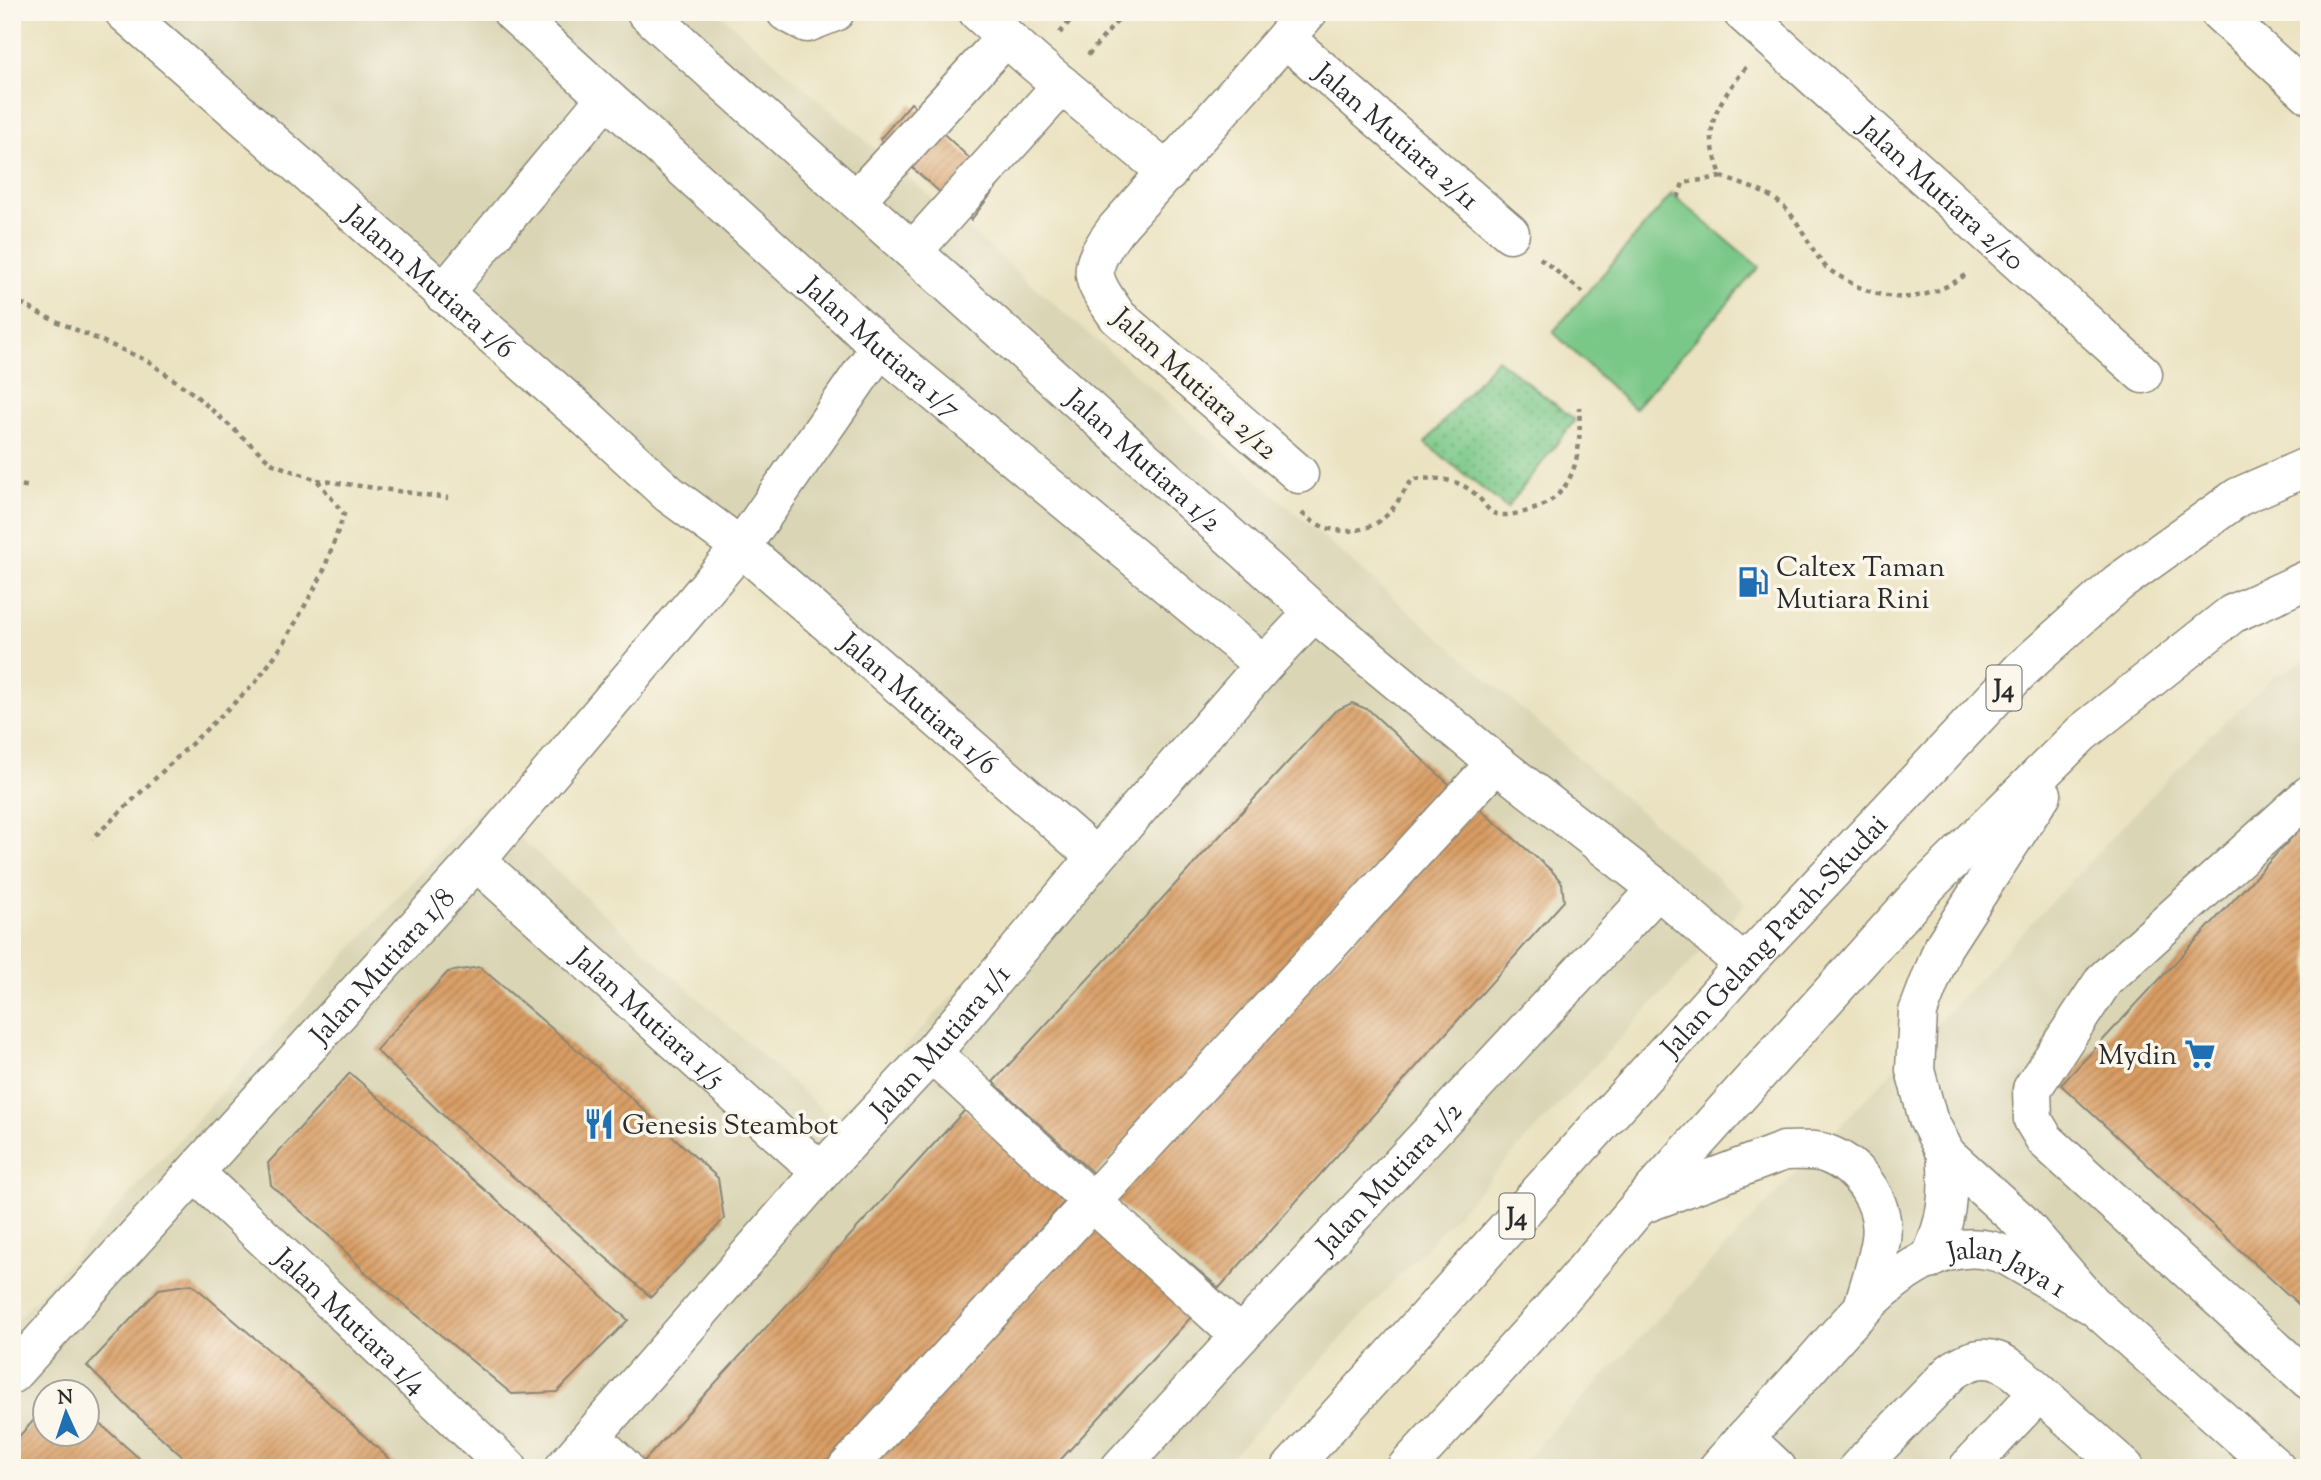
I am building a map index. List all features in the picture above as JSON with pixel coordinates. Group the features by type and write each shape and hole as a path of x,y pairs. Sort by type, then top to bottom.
{"street":[{"name":"Jalann Mutiara 1/6","path":"124,12 589,420 669,494 741,547"},
{"name":"Jalan Mutiara 1/2","path":"646,12 1314,612 1496,763 1658,889 1744,965"},
{"path":"786,12 807,23 835,12"},
{"path":"978,12 1168,173 1297,25"},
{"path":"2219,12 2309,94"},
{"name":"Jalan Mutiara 1/7","path":"528,17 605,99 880,347 1264,665"},
{"name":"Jalan Mutiara 2/10","path":"1756,24 2143,374"},
{"name":"Jalan Mutiara 2/11","path":"1297,25 1510,233"},
{"path":"856,200 1006,37"},
{"path":"913,251 1062,85"},
{"path":"443,294 605,99"},
{"name":"Jalan Mutiara 2/12","path":"1168,173 1115,230 1097,256 1095,271 1098,287 1118,317 1299,474"},
{"name":"Jalan Mutiara 1/8","path":"12,1374 476,860 741,547 880,347"},
{"name":"Jalan Gelang Patah-Skudai","path":"1291,1468 1744,965 2021,670 2118,583 2238,497 2309,466"},
{"name":"Jalan Mutiara 1/6","path":"741,547 1096,857"},
{"path":"1406,1468 1928,885 2082,733 2232,614 2309,579"},
{"name":"Jalan Mutiara 1/1","path":"564,1468 821,1172 932,1053 1096,857 1264,665 1314,612"},
{"path":"2082,733 1943,947 1918,1012 1915,1070 1928,1119 1946,1154 2020,1222 2095,1307"},
{"path":"847,1468 1496,763"},
{"path":"2309,795 2104,980 2032,1089 2033,1120 2045,1140 2309,1380"},
{"name":"Jalan Mutiara 1/5","path":"476,860 821,1172"},
{"name":"Jalan Mutiara 1/2","path":"1119,1468 1658,889"},
{"path":"932,1053 1240,1336"},
{"path":"1640,1205 1784,1151 1808,1150 1827,1154 1850,1166 1871,1190 1880,1214 1882,1238 1863,1307"},
{"path":"1929,1260 1939,1240 1944,1220 1949,1187 1946,1154"},
{"name":"Jalan Mutiara 1/4","path":"195,1172 508,1468"},
{"name":"Jalan Jaya 1","path":"1718,1468 1863,1307 1894,1280 1929,1260 1954,1250 1980,1247 1995,1250 2095,1307 2264,1464"},
{"path":"1858,1468 1951,1372 1965,1362 1983,1358 1998,1360 2012,1368 2125,1468"},
{"path":"1968,1468 2039,1392"},
{"path":"593,1437 624,1468"},
{"path":"1745,1438 1777,1468"}],"path":[{"path":"1062,85 1125,12"},
{"path":"1722,177 1713,153 1712,129 1719,103 1756,24"},
{"path":"1678,198 1683,183 1722,177 1756,189 1793,216 1826,268 1858,288 1902,299 1929,295 1953,284 2003,245"},
{"path":"1510,233 1586,295"},
{"path":"12,298 42,315 148,361 195,395 273,464 317,480 448,498"},
{"path":"1299,474 1282,493 1310,521 1326,529 1358,529 1375,522 1387,515 1413,479 1436,478 1469,487 1488,510 1498,515 1523,513 1544,507 1551,501 1576,466 1580,429 1579,407"},
{"path":"92,839 256,682 284,643 321,575 344,514 317,480"},
{"path":"12,484 31,487"}],"shaded area":[{"path":"144,12 717,12 1746,903 1221,1468 12,1468 12,1325 482,804 834,1120 1087,857"},
{"path":"2309,658 2309,1468 1517,1468 2205,739 2273,678"}],"green space":[{"path":"1672,194 1759,267 1634,409 1553,332"},
{"path":"1497,359 1575,420 1507,508 1425,443"}],"building":[{"path":"911,103 998,185 971,220 880,139"},
{"path":"1352,703 1369,710 1451,786 1095,1175 993,1082 1335,711"},
{"path":"1477,807 1552,871 1562,883 1564,901 1219,1288 1114,1199"},
{"name":"Mydin","path":"2309,819 2309,1314 2061,1085"},
{"path":"480,967 604,1073 718,1178 724,1219 651,1297 448,1120 376,1050 448,972"},
{"path":"350,1073 493,1197 628,1320 557,1392 512,1394 367,1274 337,1243 271,1185 268,1163"},
{"path":"965,1110 1065,1201 824,1468 651,1468 644,1461"},
{"path":"1093,1226 1193,1315 1053,1468 867,1468"},
{"path":"192,1284 315,1390 399,1468 195,1468 87,1366 159,1289"},
{"path":"32,1422 32,1448 102,1448 102,1425 150,1468 12,1468 12,1444"}],"place":[{"name":"Caltex Taman Mutiara Rini","path":"1753,582"},
{"name":"Mydin","path":"2200,1054"},
{"name":"Genesis Steambot","path":"599,1124"}]}
